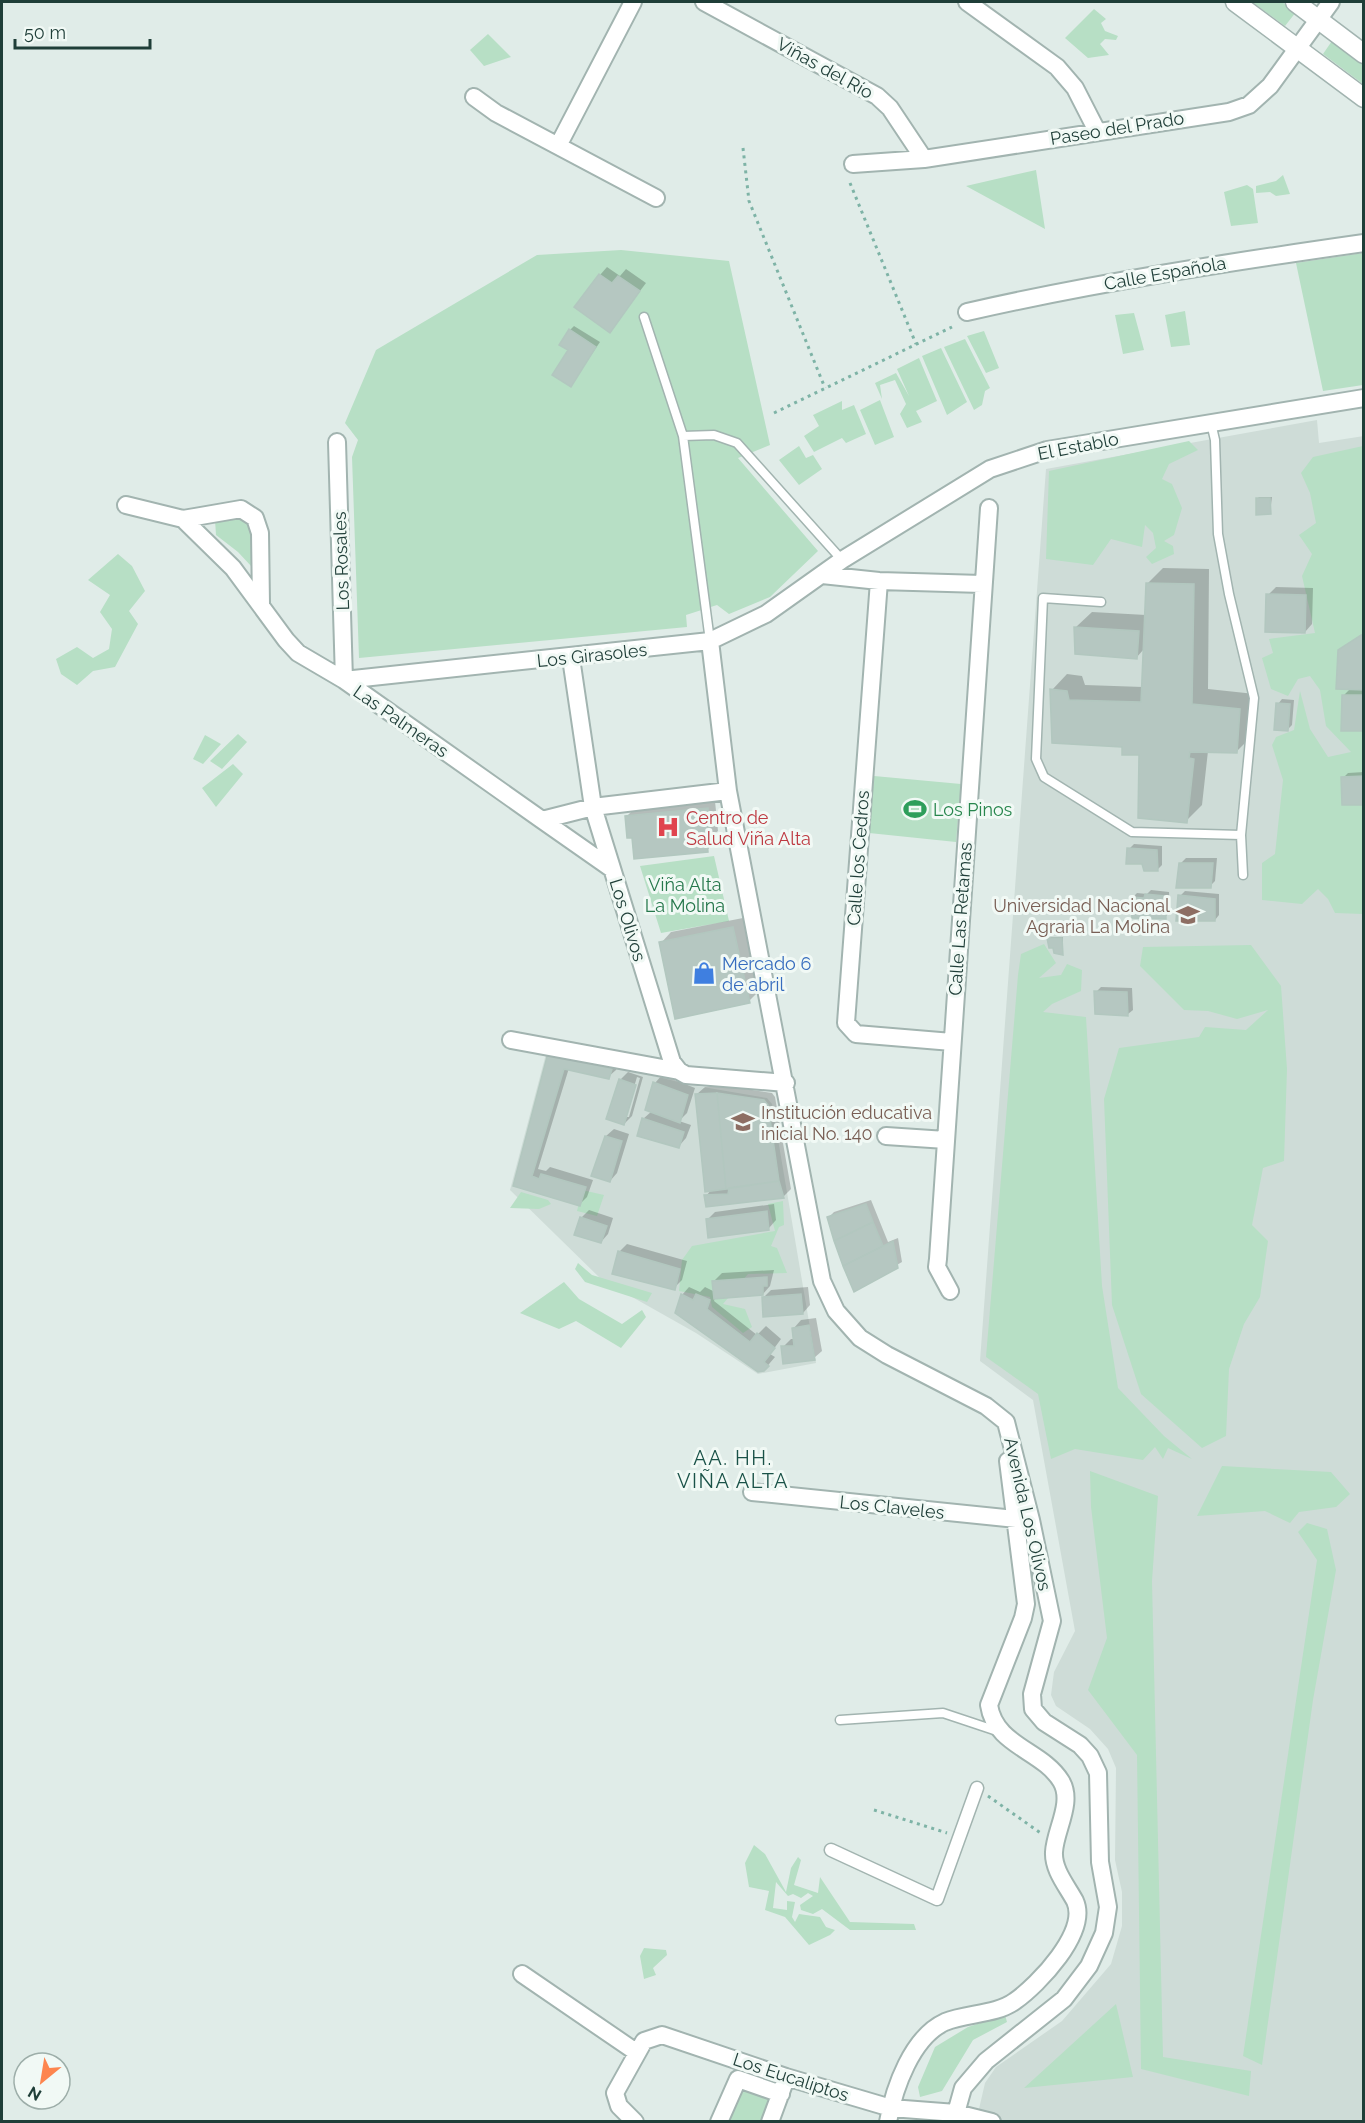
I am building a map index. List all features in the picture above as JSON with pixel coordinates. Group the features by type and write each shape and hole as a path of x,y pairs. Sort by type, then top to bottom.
{"street":[{"path":"559,144 633,2"},
{"name":"Viñas del Río","path":"704,2 877,96 890,108 924,159"},
{"path":"967,2 1057,67 1075,88 1097,131"},
{"path":"1235,2 1364,98"},
{"path":"1294,2 1364,54"},
{"name":"Paseo del Prado","path":"853,164 924,159 1228,112 1249,105 1270,86 1331,2"},
{"path":"474,97 496,113 559,144 632,187 656,198"},
{"name":"Calle Española","path":"967,312 1037,296 1196,267 1364,243"},
{"name":"El Establo","path":"822,575 842,560 990,469 1047,450 1364,398"},
{"name":"Los Rosales","path":"337,442 345,680"},
{"name":"Las Palmeras","path":"126,505 183,519 219,552 291,646 345,680 612,869"},
{"name":"Calle Las Retamas","path":"950,1291 937,1267 989,508"},
{"path":"183,519 241,509 255,518 260,533 261,604"},
{"path":"822,575 879,581 982,584"},
{"name":"Los Girasoles","path":"345,680 710,642 766,614 822,575"},
{"name":"Calle los Cedros","path":"879,581 846,1023 856,1034 952,1042"},
{"name":"Avenida Los Olivos","path":"710,642 728,792 786,1083 822,1281 836,1311 860,1338 887,1355 986,1406 1006,1422 1011,1436 1023,1521 1052,1621 1032,1694 1033,1709 1044,1722 1080,1745 1090,1756 1098,1773 1100,1862 1108,1907 1104,1933 1089,1966 1064,1999 986,2061 963,2088 956,2114"},
{"name":"Los Olivos","path":"571,658 593,807 672,1062 679,1071"},
{"path":"542,820 593,807 728,792"},
{"path":"511,1040 679,1071 686,1075 786,1083"},
{"path":"886,1136 946,1140"},
{"name":"Los Claveles","path":"752,1491 1023,1521"},
{"path":"889,2115 913,2052 933,2030 945,2022 1010,2004 1053,1965 1072,1936 1077,1918 1076,1904 1054,1864 1055,1843 1066,1799 1063,1784 1056,1774 1001,1732 991,1717 989,1705 1023,1618 1026,1604 1023,1521"},
{"path":"831,1850 937,1899 977,1788"},
{"path":"522,1974 636,2052 615,2093 619,2106 634,2121"},
{"name":"Los Eucaliptos","path":"636,2052 644,2041 662,2035 889,2115 956,2114 992,2121"},
{"path":"770,2121 786,2077"},
{"path":"719,2121 738,2079 781,2094"}],"lane":[{"path":"644,316 683,436 710,642"},
{"path":"1211,422 1215,440 1218,534 1229,594 1254,698 1241,835 1243,875"},
{"path":"683,436 714,435 737,443 842,560"},
{"path":"1101,602 1043,598 1036,759 1044,777 1132,832 1241,835"},
{"path":"840,1720 943,1713 1001,1732"}],"path":[{"path":"743,148 749,201 825,388"},
{"path":"850,183 916,344"},
{"path":"774,412 952,327"},
{"path":"977,1788 1055,1843"},
{"path":"874,1809 958,1836"}],"shaded area":[{"name":"Universidad Nacional Agraria La Molina","path":"1317,420 1319,443 1364,436 1363,2121 976,2122 985,2083 996,2067 1062,2021 1111,1964 1122,1926 1122,1892 1115,1860 1116,1768 1108,1749 1090,1729 1056,1706 1051,1695 1054,1672 1075,1631 1033,1400 980,1361 1046,469"},
{"path":"547,1050 691,1085 767,1098 772,1104 816,1363 758,1374 696,1333 602,1280 510,1190"}],"green space":[{"path":"1252,2 1282,2 1296,12 1285,26"},
{"path":"1094,9 1106,19 1101,23 1105,31 1118,36 1116,40 1105,39 1100,44 1109,55 1088,58 1065,38"},
{"path":"488,34 511,57 484,66 470,50"},
{"path":"1334,38 1363,61 1363,84 1323,54"},
{"path":"1036,170 1045,229 966,186"},
{"path":"1283,175 1290,194 1276,196 1270,192 1256,193 1256,186 1276,181"},
{"path":"1247,185 1253,189 1258,223 1231,226 1224,192"},
{"path":"621,250 729,261 770,445 738,458 818,551 770,597 729,614 717,605 686,615 687,627 359,658 352,457 358,440 345,423 376,350 537,255"},
{"path":"1363,253 1363,385 1323,391 1296,263"},
{"path":"1185,311 1190,345 1171,347 1165,315"},
{"path":"1134,313 1144,350 1123,354 1115,315"},
{"path":"984,331 999,368 986,373 967,336"},
{"path":"965,339 990,388 985,391 982,405 974,410 944,347"},
{"path":"941,348 967,402 947,415 922,356"},
{"path":"919,358 937,401 916,411 922,422 907,428 900,414 906,404 895,380 880,385 882,399 875,383 896,373 909,396 897,369"},
{"path":"880,400 894,437 875,445 860,410"},
{"path":"842,401 842,410 854,405 866,434 846,443 842,438 814,452 804,436 819,426 813,415"},
{"path":"1189,441 1198,450 1169,464 1162,479 1172,484 1182,508 1174,535 1164,541 1173,546 1174,554 1152,564 1146,557 1156,548 1153,533 1145,525 1142,547 1111,539 1093,565 1046,559 1049,471"},
{"path":"799,446 806,458 813,455 822,469 799,485 779,460"},
{"path":"1363,446 1363,914 1335,913 1328,899 1318,889 1302,904 1262,900 1262,863 1275,854 1283,780 1272,745 1276,737 1294,730 1300,691 1310,729 1328,757 1351,752 1326,726 1320,690 1310,676 1298,679 1288,696 1271,689 1262,658 1273,653 1269,639 1315,633 1302,576 1312,554 1299,535 1316,523 1310,493 1301,473 1313,457"},
{"path":"234,515 247,520 254,528 251,566 238,552 216,535 215,520"},
{"path":"118,554 132,566 145,591 129,611 138,624 115,667 93,671 77,685 61,674 56,659 77,647 93,658 109,649 112,629 100,612 110,595 88,580"},
{"path":"238,734 247,742 222,769 210,761"},
{"path":"205,735 221,744 203,764 193,759"},
{"path":"233,764 243,774 216,807 202,788"},
{"name":"Los Pinos","path":"874,776 961,784 956,842 869,833"},
{"name":"Viña Alta La Molina","path":"714,856 729,921 661,933 640,866"},
{"path":"1044,944 1056,963 1039,978 1061,975 1067,964 1082,970 1081,991 1052,1004 1043,1012 1086,1017 1102,1286 1118,1388 1164,1436 1192,1459 1168,1448 1163,1459 1155,1447 1143,1460 1075,1449 1051,1459 1038,1394 986,1357 1018,975 1021,954"},
{"path":"1251,945 1281,986 1287,1069 1284,1161 1263,1168 1252,1225 1268,1241 1260,1297 1244,1324 1229,1369 1226,1436 1202,1448 1141,1394 1112,1305 1104,1099 1119,1048 1199,1037 1205,1027 1246,1030 1268,1010 1237,1019 1208,1011 1184,1010 1140,966 1143,947"},
{"path":"582,1190 604,1195 597,1216 577,1211"},
{"path":"521,1192 548,1200 551,1204 539,1209 510,1208"},
{"path":"783,1201 784,1225 779,1227 771,1246 777,1248 787,1273 748,1274 723,1304 745,1309 752,1327 743,1333 712,1307 710,1297 679,1291 682,1260 692,1246 775,1231 768,1204"},
{"path":"578,1263 592,1275 652,1293 647,1302 585,1282 575,1269"},
{"path":"564,1282 579,1299 622,1324 642,1310 646,1317 621,1348 576,1321 559,1329 520,1313"},
{"path":"1222,1466 1331,1472 1350,1494 1336,1507 1299,1512 1290,1523 1265,1511 1197,1516"},
{"path":"1090,1471 1158,1496 1152,1581 1163,2057 1251,2071 1249,2096 1141,2069 1137,1755 1088,1690 1107,1638 1091,1507"},
{"path":"1307,1523 1327,1529 1336,1570 1313,1700 1262,2065 1243,2056 1317,1560 1298,1532"},
{"path":"754,1845 765,1854 786,1892 791,1868 798,1857 801,1860 794,1885 818,1893 820,1877 850,1922 914,1924 916,1930 850,1930 822,1909 813,1914 801,1910 800,1905 813,1896 808,1893 801,1898 793,1894 788,1896 776,1882 773,1908 787,1910 787,1901 795,1902 792,1917 795,1922 799,1914 820,1917 826,1927 835,1930 830,1935 809,1945 785,1917 765,1910 769,1891 749,1887 745,1863"},
{"path":"644,1948 666,1950 667,1955 653,1968 656,1975 644,1979 640,1956"},
{"path":"1116,2004 1133,2077 1024,2088"},
{"path":"1005,2015 1007,2022 973,2040 942,2091 920,2097 918,2087 935,2047 968,2027"},
{"path":"740,2082 772,2094 762,2121 725,2122"}],"building":[{"path":"599,274 612,283 618,276 640,291 610,333 574,307"},
{"path":"569,329 596,347 571,387 552,375 568,350 559,345"},
{"path":"1256,498 1270,498 1271,514 1256,515"},
{"path":"1146,583 1194,584 1192,704 1240,709 1237,753 1190,752 1189,758 1194,759 1187,823 1138,818 1139,755 1122,755 1122,747 1052,743 1050,689 1067,691 1069,700 1141,702"},
{"path":"1266,594 1306,595 1305,633 1265,632"},
{"path":"1074,627 1139,631 1137,659 1075,654"},
{"path":"1361,635 1364,636 1364,690 1336,689 1338,650"},
{"path":"1342,695 1364,695 1364,731 1341,731"},
{"path":"1276,703 1290,704 1288,731 1274,730"},
{"path":"1364,776 1364,805 1342,805 1341,777"},
{"name":"Centro de Salud Viña Alta","path":"708,808 711,840 707,840 708,852 634,859 632,838 627,838 625,816"},
{"path":"1127,848 1157,850 1158,871 1144,871 1142,864 1126,864"},
{"path":"1179,863 1213,863 1211,888 1176,888"},
{"path":"1145,894 1165,896 1166,919 1132,918 1131,897 1144,898"},
{"path":"1178,895 1215,899 1215,921 1176,921"},
{"name":"Mercado 6 de abril","path":"733,927 750,1003 675,1019 659,942"},
{"path":"1047,938 1062,938 1063,955 1054,953 1053,948 1049,948"},
{"path":"1094,991 1127,992 1128,1016 1095,1014"},
{"path":"548,1053 612,1069 609,1079 564,1069 532,1176 539,1179 541,1174 586,1187 580,1206 513,1186"},
{"path":"619,1079 636,1085 624,1125 606,1119"},
{"path":"653,1082 688,1095 680,1123 645,1110"},
{"path":"717,1093 726,1189 705,1192 695,1094"},
{"path":"717,1093 764,1100 768,1105 779,1181 726,1189"},
{"path":"642,1118 684,1132 679,1148 637,1136"},
{"path":"605,1136 622,1141 610,1182 591,1176"},
{"path":"779,1181 784,1198 706,1207 704,1195 728,1194 729,1188"},
{"path":"866,1204 873,1222 834,1241 827,1217"},
{"path":"767,1211 769,1230 708,1238 706,1219"},
{"path":"580,1217 607,1226 601,1243 574,1235"},
{"path":"873,1222 883,1246 843,1266 834,1241"},
{"path":"893,1241 898,1268 854,1292 843,1266"},
{"path":"618,1251 680,1269 675,1290 612,1274"},
{"path":"767,1277 767,1286 763,1286 763,1295 714,1299 712,1281"},
{"path":"681,1294 693,1300 696,1294 710,1300 707,1309 750,1342 757,1333 775,1348 764,1362 769,1366 764,1371 758,1372 675,1313"},
{"path":"801,1294 803,1314 763,1317 762,1297"},
{"path":"809,1325 815,1360 783,1364 781,1346 794,1346 792,1328"}],"place":[{"name":"Los Pinos","path":"915,809"},
{"name":"Centro de Salud Viña Alta","path":"668,827"},
{"name":"Universidad Nacional Agraria La Molina","path":"1188,915"},
{"name":"Mercado 6 de abril","path":"704,973"},
{"name":"Institución educativa inicial No. 140","path":"743,1122"}],"district":[{"name":"AA. HH. VIÑA ALTA","path":"733,1470"}]}
